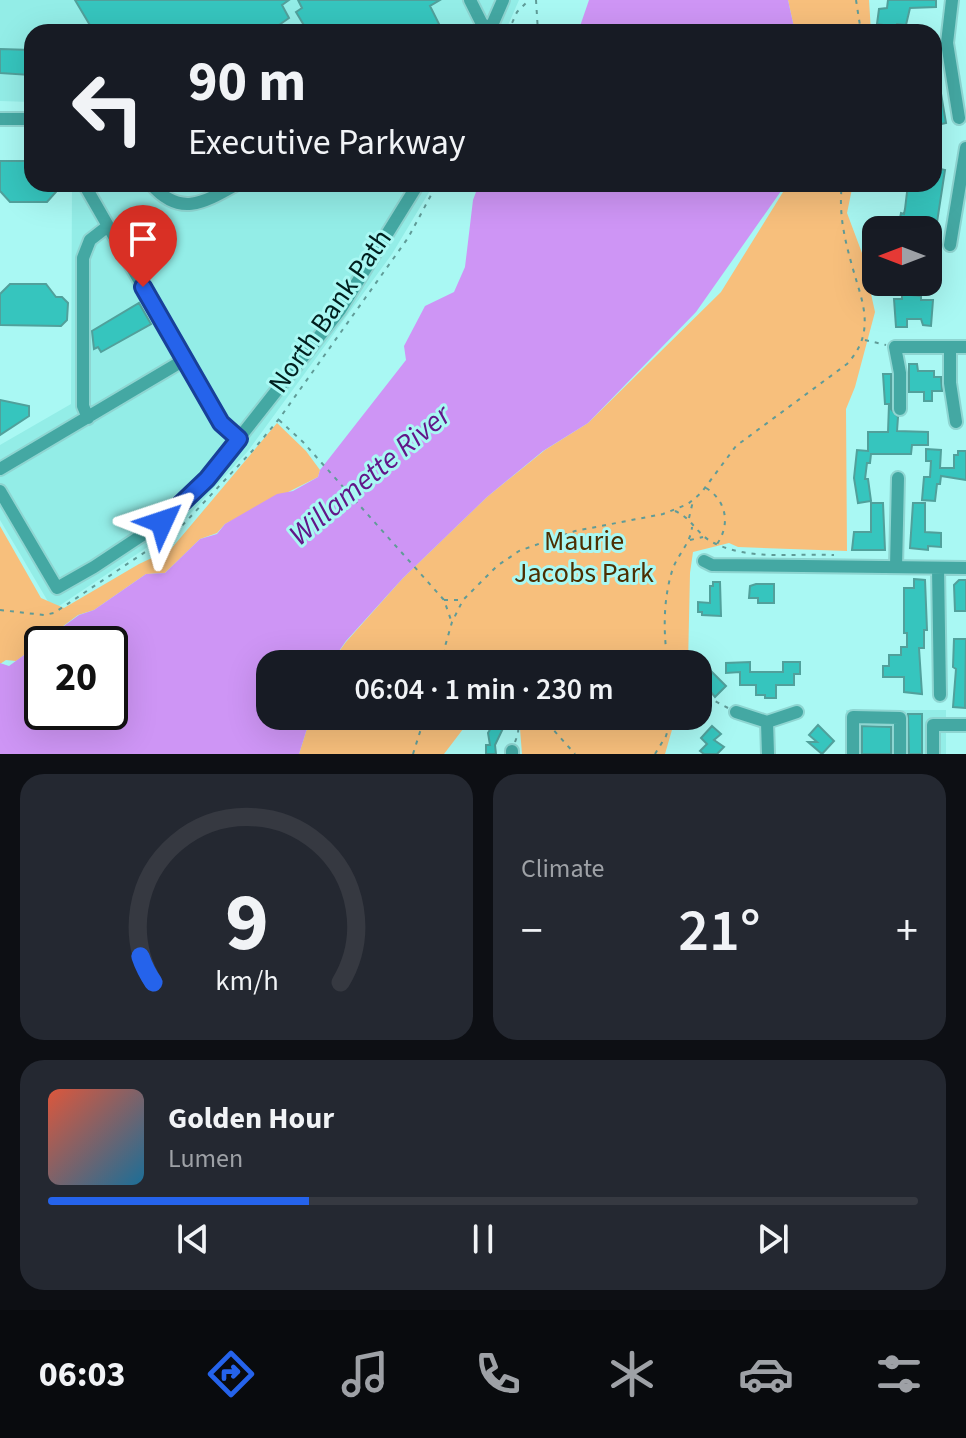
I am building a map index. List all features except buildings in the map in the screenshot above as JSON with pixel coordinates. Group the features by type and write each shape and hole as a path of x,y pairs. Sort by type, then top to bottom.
{"street":[{"path":"470,0 485,24"},
{"path":"489,24 503,0"},
{"path":"952,0 947,43 959,118"},
{"path":"0,119 24,119"},
{"path":"950,245 966,148"},
{"path":"89,192 223,426 239,439"},
{"path":"158,192 186,205 206,202 223,192"},
{"path":"0,491 59,588 162,522 207,479 340,310 413,192"},
{"path":"88,418 83,406 84,255 93,236 108,226"},
{"path":"900,409 900,373 895,347 966,347"},
{"path":"950,347 950,383 956,422"},
{"path":"0,469 184,360"},
{"path":"896,567 898,478"},
{"path":"704,561 712,565 966,568"},
{"path":"938,568 940,695"},
{"path":"736,712 767,722 797,712"},
{"path":"853,754 853,717 900,718 900,754"},
{"path":"767,722 768,754"},
{"path":"933,754 933,725 966,725"}],"path":[{"path":"512,24 517,12 529,0"},
{"path":"536,0 538,24"},
{"path":"856,0 860,24"},
{"name":"North Bank Path","path":"433,192 408,238 279,419 444,600"},
{"path":"444,649 463,600 497,566 519,551 575,531 674,510 695,499 736,446 847,364 863,339 865,324 863,305 846,246 839,204 841,192"},
{"path":"863,339 895,347"},
{"path":"705,488 718,496 723,506 724,528 716,545"},
{"path":"689,519 695,499"},
{"path":"674,510 689,519 692,526 716,545 762,554 834,555 847,567"},
{"path":"667,650 668,590 674,566 689,540 692,526"},
{"path":"689,540 706,538"},
{"path":"452,622 444,600 463,600"},
{"path":"712,699 736,712"},
{"path":"413,754 421,730"},
{"path":"512,752 518,730"},
{"path":"554,730 575,754"},
{"path":"655,754 668,730"}],"shaded area":[{"path":"0,0 519,0 508,24 24,24 24,102 0,101"},
{"path":"72,192 429,192 392,254 248,451 179,526 53,610 0,520 0,445 71,404"},
{"path":"846,710 946,710 946,754 846,754"}],"green space":[{"path":"788,0 869,0 870,24 793,24"},
{"name":"Maurie Jacobs Park","path":"783,192 851,192 847,213 862,253 862,296 871,296 875,312 846,409 847,551 738,547 729,543 693,552 688,650 340,650 403,578 487,497 545,450 588,423 721,292"},
{"path":"277,423 306,451 320,470 318,477 225,524 217,533 200,539 165,573 146,574 94,610 78,615 63,626 24,626 24,655 16,661 6,660 0,664 0,526 41,598 64,608 171,549"},
{"path":"307,730 462,730 444,754 299,754"},
{"path":"520,730 672,730 665,754 522,754"}],"water":[{"path":"589,0 788,0 793,24 581,24"},
{"name":"Willamette River","path":"476,192 780,192 696,312 588,423 543,451 487,497 403,578 340,650 256,650 256,730 307,730 299,754 0,754 0,663 9,666 24,655 24,730 128,730 128,626 64,626 79,615 94,610 146,574 165,573 200,539 217,534 225,524 277,494 293,491 318,477 320,470 406,360 404,346 425,306 454,292 465,267"}],"route":[{"path":"143,287 221,423 239,439 207,479 162,522"}]}
